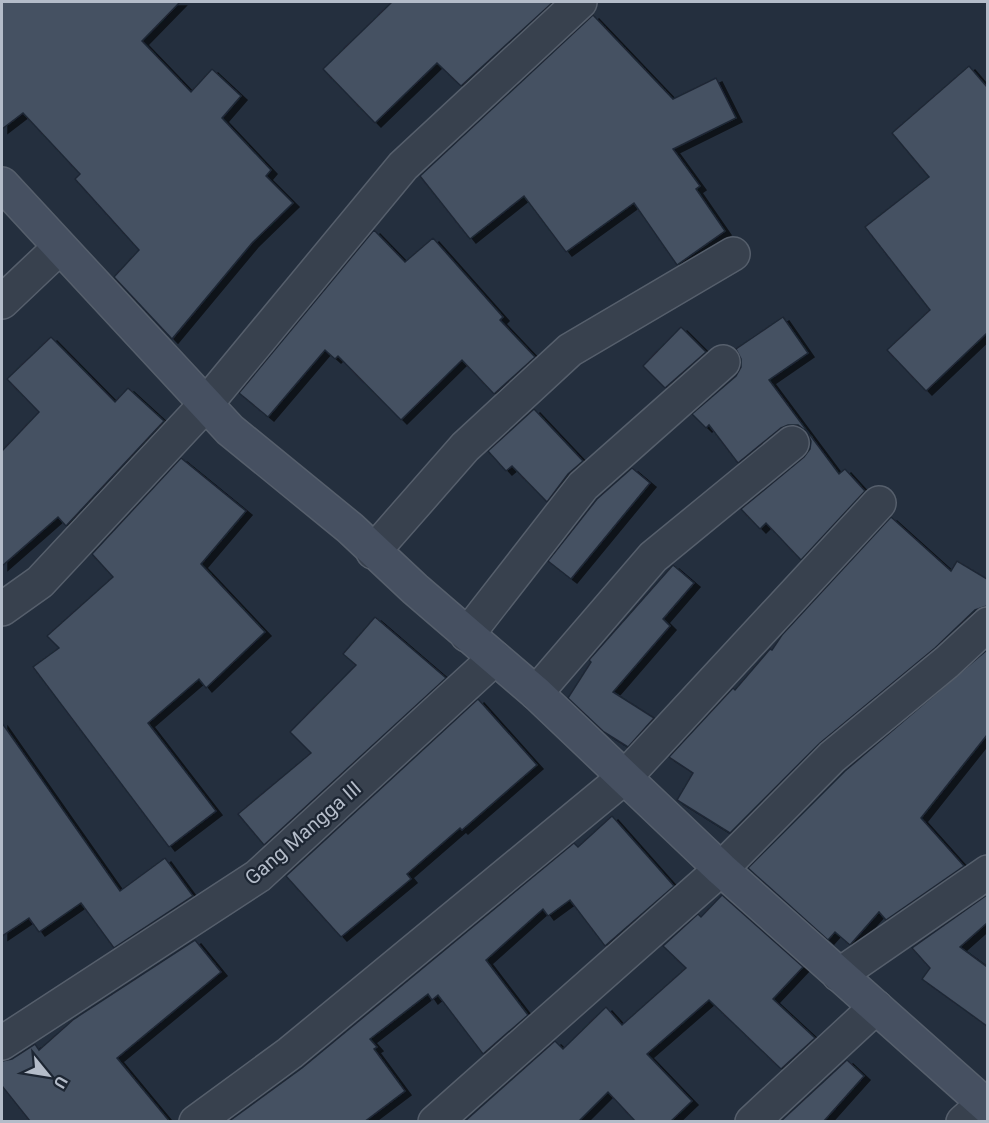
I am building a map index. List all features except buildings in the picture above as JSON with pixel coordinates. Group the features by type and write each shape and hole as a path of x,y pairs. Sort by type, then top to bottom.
{"street":[{"path":"2,609 40,582 206,404 403,166 580,2"},
{"path":"2,184 59,248 231,430 350,528 373,552 536,693 626,776 721,869 876,1007 978,1110"},
{"path":"2,302 59,248"},
{"path":"373,552 465,447 570,350 733,254"},
{"path":"467,635 583,486 723,362"},
{"path":"536,693 653,556 792,443"},
{"path":"196,1122 290,1053 626,776 879,503"},
{"path":"435,1122 721,869 832,757 947,662 987,624"},
{"name":"Gang Mangga III","path":"2,1043 258,876 495,658"},
{"path":"840,975 987,872"},
{"path":"752,1122 876,1007"}]}
